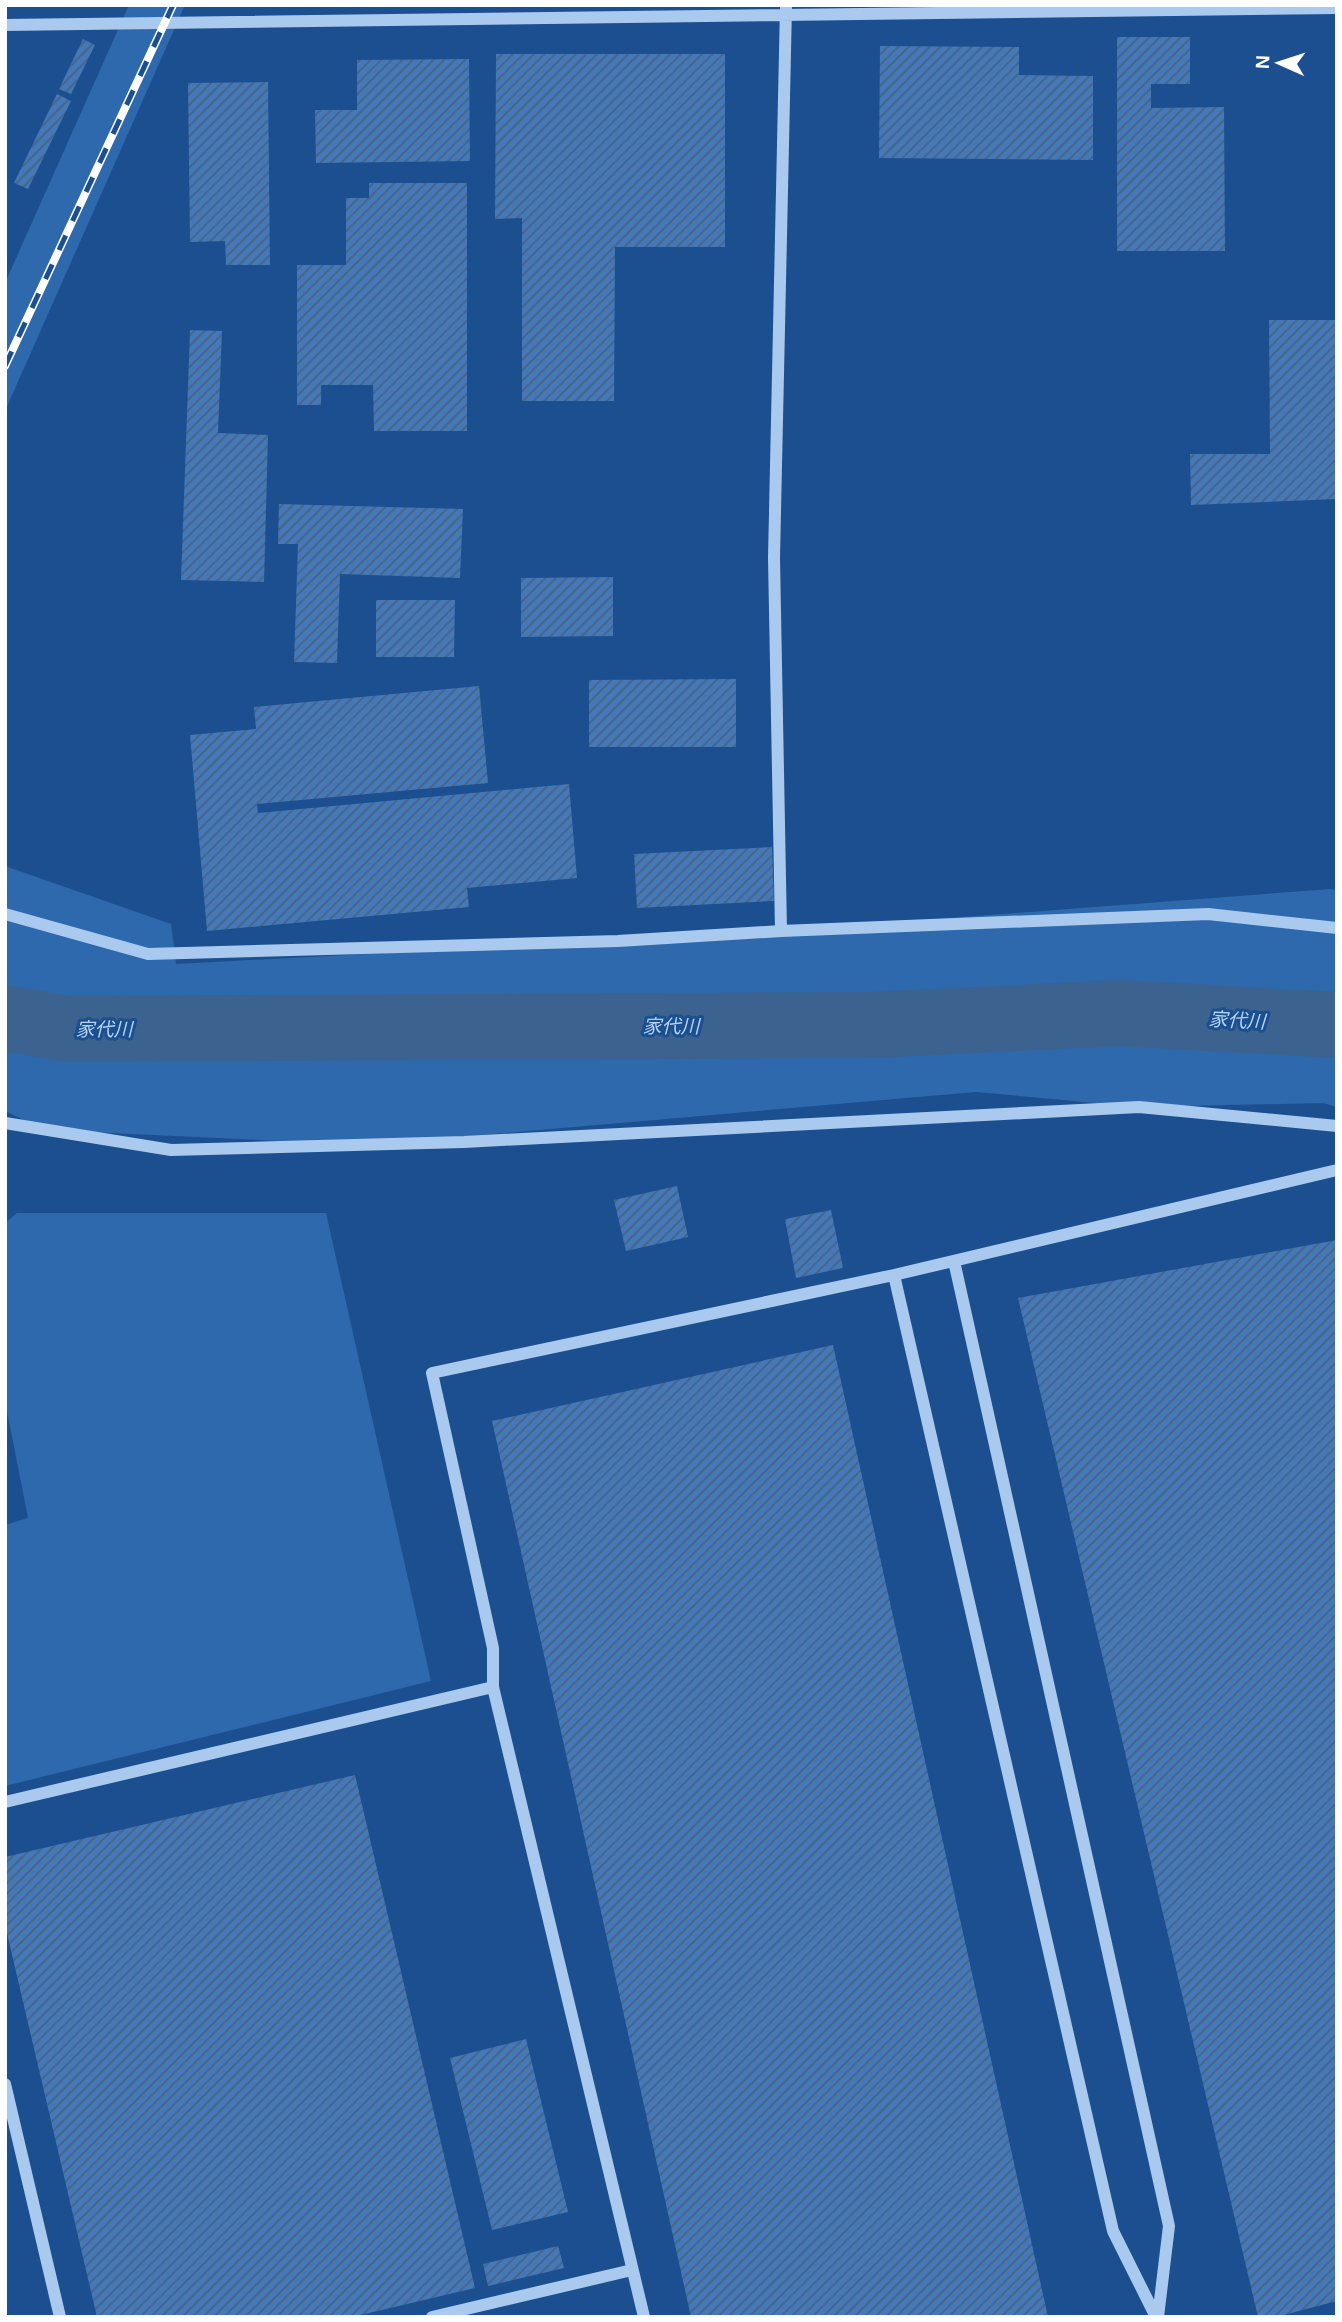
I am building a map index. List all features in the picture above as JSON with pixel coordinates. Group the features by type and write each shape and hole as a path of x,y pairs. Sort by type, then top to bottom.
{"street":[{"path":"5,24 786,9 1337,8"},
{"path":"781,931 774,558 786,9"},
{"path":"5,914 148,954 618,941 781,931 1208,914 1337,928"},
{"path":"5,1123 171,1150 464,1142 1139,1107 1337,1126"},
{"path":"644,2317 493,1687 493,1648 432,1373 894,1275 1337,1170"},
{"path":"954,1261 1169,2226 1157,2317"},
{"path":"894,1275 1113,2231 1157,2317"},
{"path":"5,1802 493,1687"},
{"path":"5,2084 60,2317"},
{"path":"432,2317 632,2270"}],"shaded area":[{"path":"129,5 185,5 5,411 5,283"},
{"path":"5,866 171,924 176,964 714,936 1337,890 1337,1107 1323,1103 1139,1107 976,1092 366,1145 45,1130 5,1111"},
{"path":"17,1213 326,1213 431,1681 5,1786 5,1525 28,1518 5,1401 5,1223"}],"building":[{"path":"1117,37 1190,37 1190,84 1151,84 1151,108 1224,107 1225,251 1117,251"},
{"path":"83,39 95,45 71,94 59,89"},
{"path":"880,46 1019,47 1019,75 1093,76 1093,160 879,158"},
{"path":"496,54 725,54 725,247 615,247 614,401 522,401 522,218 495,219"},
{"path":"469,59 470,161 316,163 315,110 357,110 357,60"},
{"path":"268,82 270,265 226,265 225,241 190,242 188,83"},
{"path":"57,94 71,101 28,189 14,183"},
{"path":"369,183 467,183 467,431 374,431 373,385 321,385 321,405 297,405 297,265 346,265 346,198 369,198"},
{"path":"1269,320 1337,320 1337,499 1191,505 1190,454 1270,454"},
{"path":"190,330 222,331 218,433 268,435 264,582 181,580"},
{"path":"279,504 463,509 460,578 340,574 337,663 294,662 298,544 278,544"},
{"path":"613,577 613,636 521,637 521,578"},
{"path":"376,600 455,600 454,657 376,657"},
{"path":"736,679 736,747 589,747 589,680"},
{"path":"479,686 488,783 257,804 258,813 569,784 577,878 467,888 469,907 207,931 190,735 256,729 254,707"},
{"path":"772,847 774,901 637,908 634,854"},
{"path":"677,1186 688,1237 626,1251 614,1200"},
{"path":"831,1210 843,1268 796,1278 785,1219"},
{"path":"1337,1240 1337,2301 1276,2317 1258,2317 1018,1298"},
{"path":"833,1345 1048,2317 691,2317 492,1421"},
{"path":"355,1775 475,2288 352,2317 97,2317 5,1925 5,1857"},
{"path":"526,2039 568,2212 492,2230 450,2058"},
{"path":"558,2246 564,2268 488,2286 483,2264"}],"waterway":[{"name":"家代川","path":"5,1018 68,1029 872,1025 1120,1013 1337,1025"}],"railway":[{"path":"5,366 173,5"}]}
